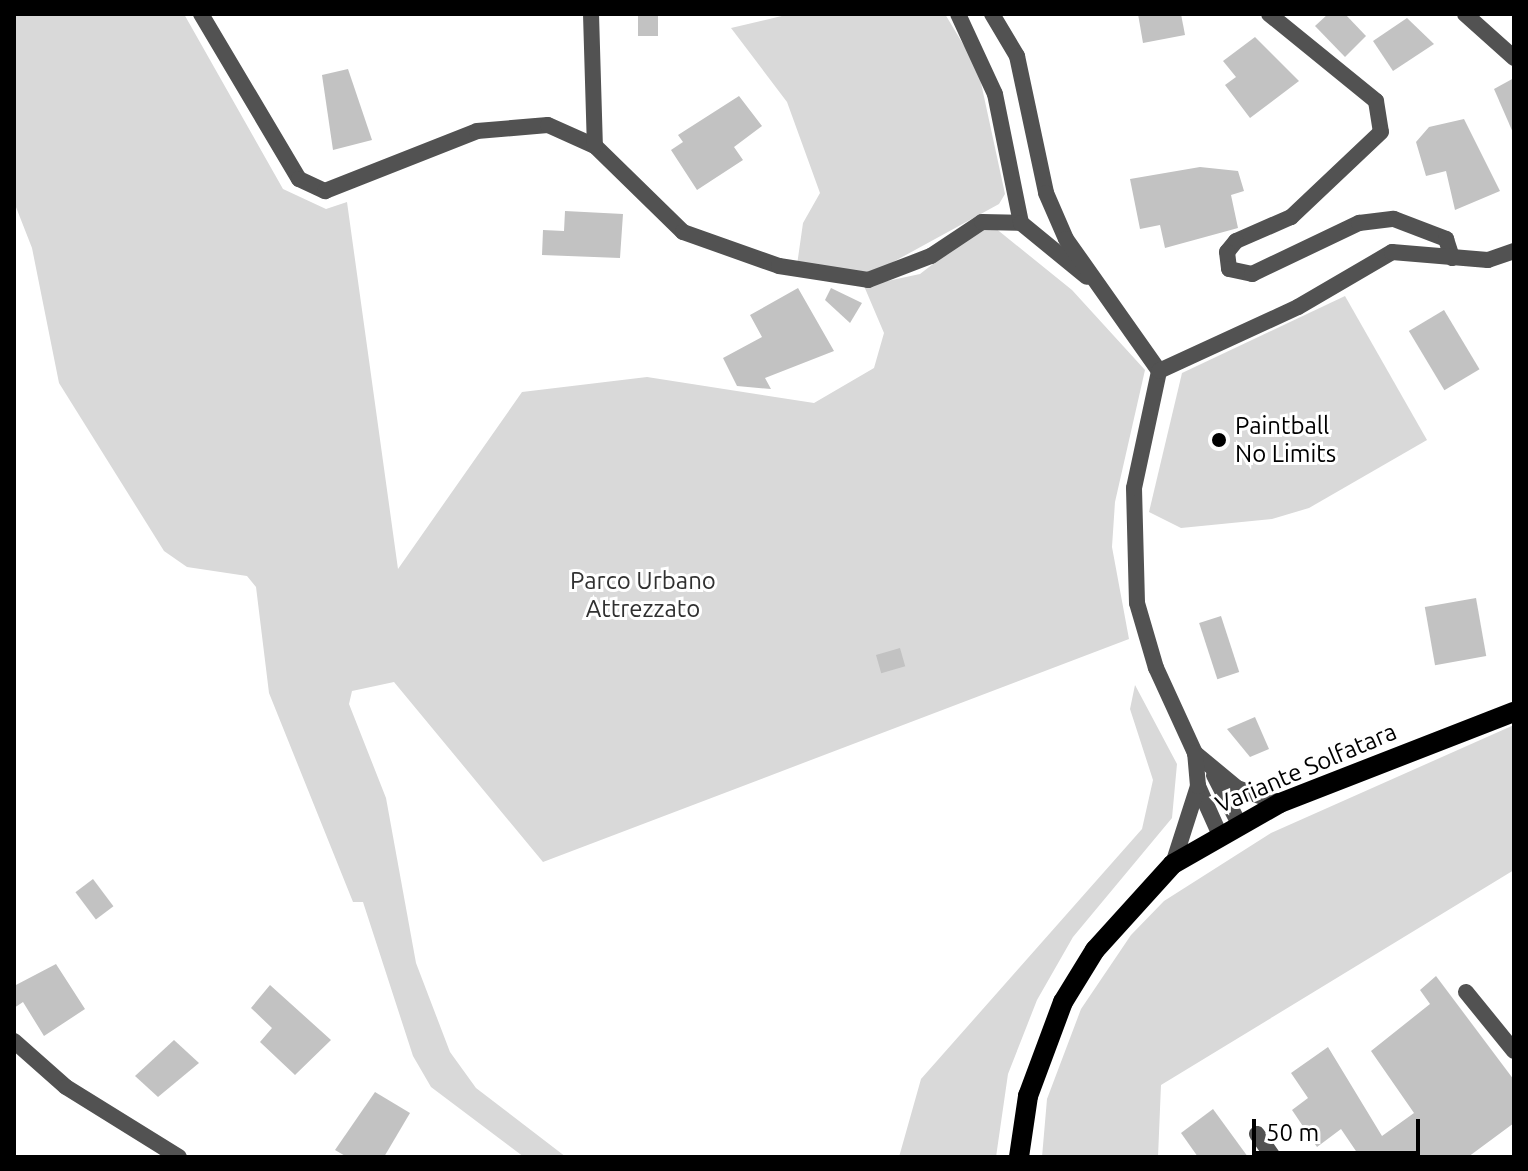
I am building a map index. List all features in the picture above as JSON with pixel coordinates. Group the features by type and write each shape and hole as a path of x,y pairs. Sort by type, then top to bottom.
{"main road":[{"name":"Variante Solfatara","path":"1019,1157 1032,1081 1063,1002 1095,950 1173,864 1238,822 1280,803 1514,712"}],"street":[{"path":"201,14 299,179 325,191 477,131 516,124 572,131 595,146 612,171 683,232 721,250 840,278 888,275 982,222 1021,223 1102,288"},
{"path":"591,14 595,146"},
{"path":"958,14 995,94 1021,223"},
{"path":"992,14 1017,56 1046,193 1066,239 1159,371 1134,488 1130,549 1155,664 1195,753 1214,775 1238,822"},
{"path":"1269,14 1376,101 1381,132 1291,217 1236,241 1227,252 1229,269 1252,274 1359,223 1394,219 1446,239 1452,258"},
{"path":"1465,14 1514,58"},
{"path":"1159,371 1298,307 1375,259 1392,252 1488,260 1514,251"},
{"path":"1195,753 1198,786 1219,833"},
{"path":"1214,775 1280,803"},
{"path":"1173,864 1198,786"},
{"path":"1466,992 1514,1051"},
{"path":"14,1041 66,1087 179,1157"},
{"path":"1257,1134 1273,1157"}],"green space":[{"name":"Parco Urbano Attrezzato","path":"14,14 184,14 283,189 326,209 347,202 398,569 522,392 647,377 814,403 874,368 884,333 864,286 920,274 977,230 994,227 1072,290 1145,370 1115,502 1112,547 1129,639 543,862 394,682 352,691 349,704 386,798 416,963 450,1052 476,1088 566,1157 524,1157 431,1087 413,1056 363,902 353,902 269,693 256,587 247,576 187,567 164,551 59,383 32,248 14,202"},
{"path":"790,14 945,14 978,69 1005,194 999,204 873,273 797,265 803,223 820,193 787,102 731,28"},
{"path":"1345,296 1427,440 1309,508 1272,519 1181,528 1149,512 1182,373"},
{"path":"1135,685 1177,764 1172,818 1073,937 1037,1000 1008,1074 996,1157 899,1157 921,1079 1142,829 1153,780 1130,709"},
{"path":"1514,725 1514,870 1161,1085 1158,1157 1042,1157 1047,1099 1081,1009 1131,935 1164,901 1271,833"}],"building":[{"path":"638,14 658,14 658,36 638,36"},
{"path":"1138,14 1181,14 1185,35 1143,43"},
{"path":"1328,14 1345,14 1366,36 1345,57 1315,26"},
{"path":"1407,18 1434,44 1393,71 1373,41"},
{"path":"1255,37 1299,81 1250,118 1225,85 1236,77 1223,61"},
{"path":"348,69 372,140 333,150 322,75"},
{"path":"1514,78 1514,135 1494,89"},
{"path":"739,96 762,126 734,147 743,160 697,190 671,150 683,142 678,135"},
{"path":"1464,119 1500,191 1455,210 1446,171 1426,176 1416,142 1429,127"},
{"path":"1200,167 1238,171 1244,191 1231,195 1238,228 1165,248 1160,225 1140,229 1130,179"},
{"path":"565,211 623,214 620,258 542,255 543,230 564,231"},
{"path":"798,288 834,351 765,378 771,389 737,386 723,358 762,337 750,315"},
{"path":"831,288 862,303 850,323 825,300"},
{"path":"1444,310 1480,369 1444,390 1409,331"},
{"path":"1476,598 1486,656 1435,665 1425,607"},
{"path":"1221,616 1239,672 1217,679 1199,623"},
{"path":"900,648 905,666 881,673 876,655"},
{"path":"1255,717 1269,749 1250,757 1227,729"},
{"path":"93,879 113,906 96,919 75,892"},
{"path":"56,964 85,1009 44,1036 23,1002 14,1008 14,986"},
{"path":"1436,976 1514,1080 1514,1123 1468,1157 1360,1157 1341,1129 1317,1147 1292,1110 1308,1098 1291,1073 1328,1047 1382,1136 1414,1113 1371,1051 1430,1004 1420,990"},
{"path":"270,985 331,1040 295,1075 260,1042 272,1028 251,1008"},
{"path":"174,1040 199,1063 158,1097 135,1076"},
{"path":"375,1092 410,1113 384,1157 347,1157 335,1150"},
{"path":"1213,1109 1248,1157 1198,1157 1181,1133"}],"place":[{"name":"Paintball No Limits","path":"1219,440"}]}
